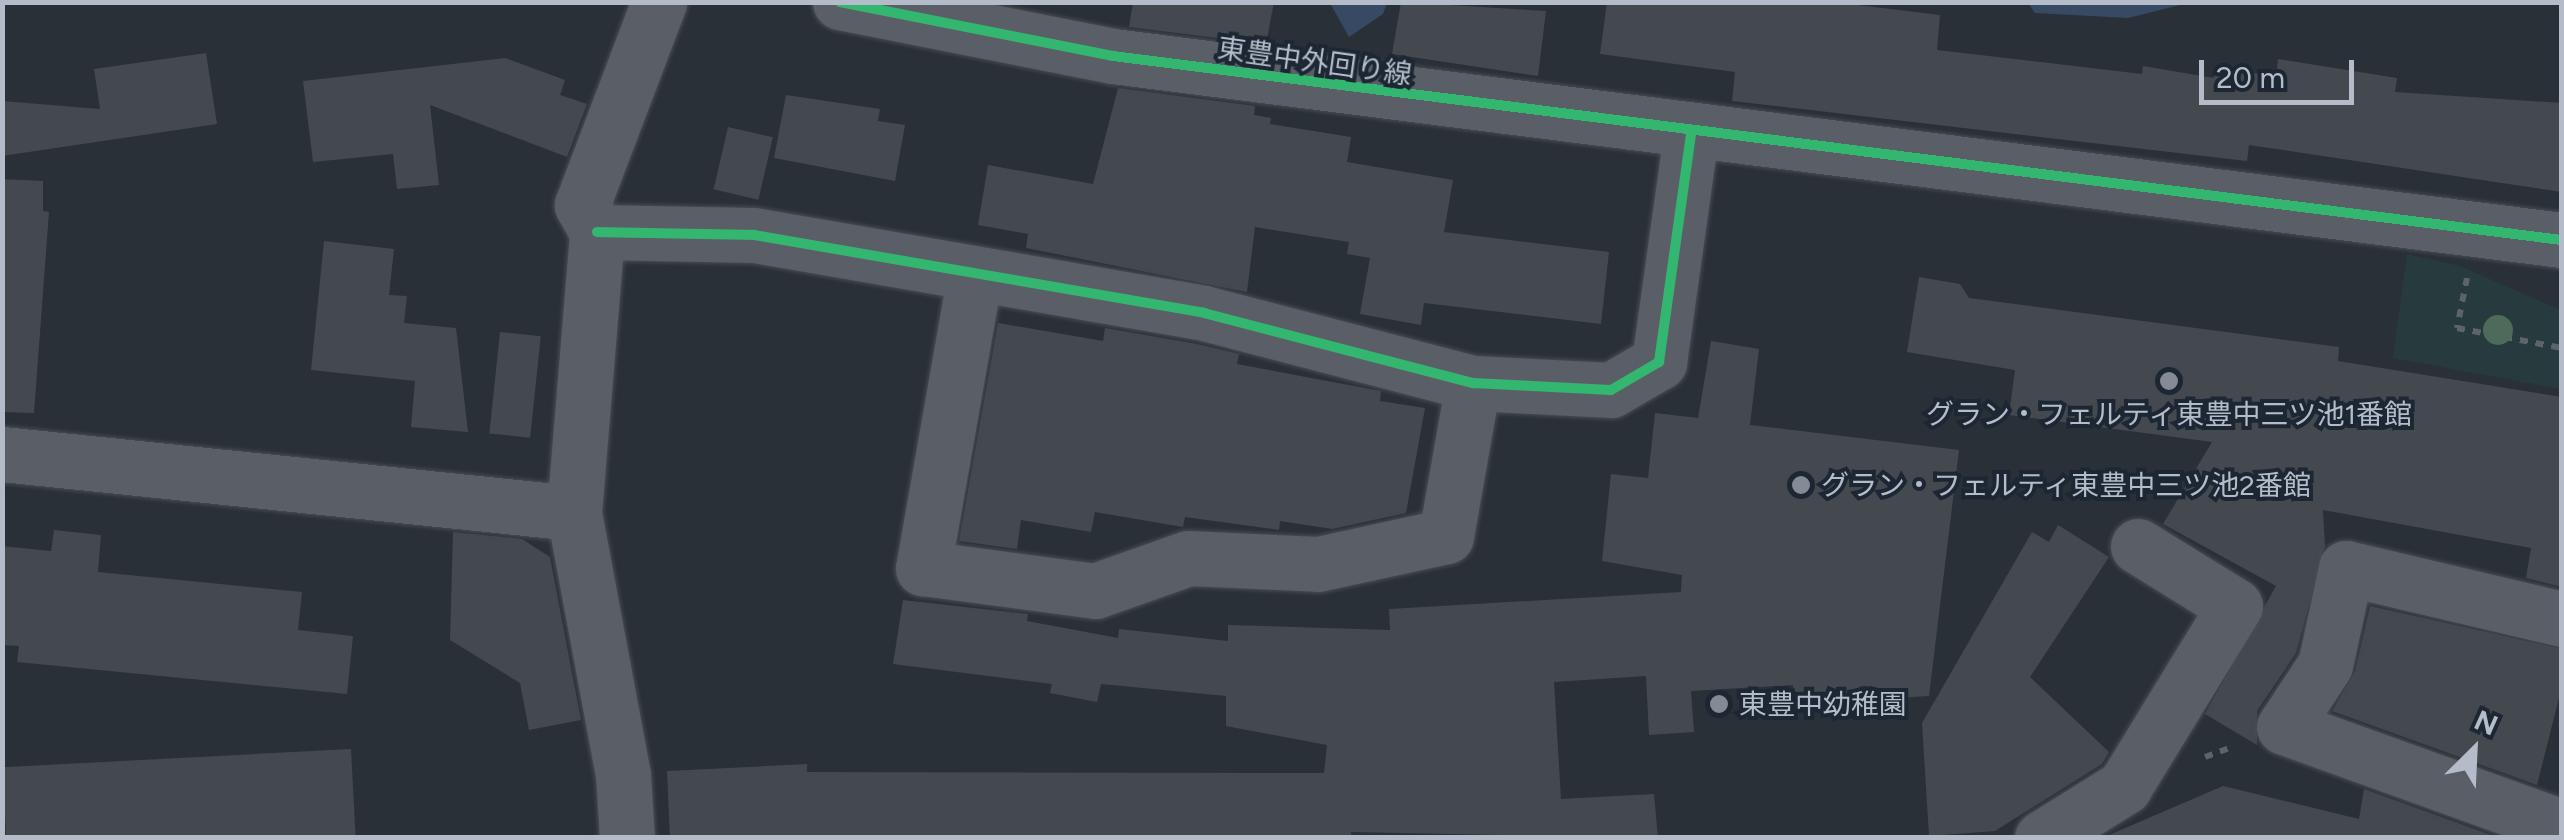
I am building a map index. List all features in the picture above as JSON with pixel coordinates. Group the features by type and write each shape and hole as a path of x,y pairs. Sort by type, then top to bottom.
{"street":[{"path":"627,838 623,775 574,514 597,232 582,204 659,2"},
{"name":"東豊中外回り線","path":"840,2 1113,56 1691,134 2470,232 2562,240"},
{"path":"597,232 754,235 1204,312 1473,383 1610,390 1659,362 1691,134"},
{"path":"2470,232 2562,281"},
{"path":"974,274 923,568 1094,591 1188,558 1318,564 1446,536 1473,383"},
{"path":"2,454 574,514"},
{"path":"2042,838 2124,787 2235,606 2138,546"},
{"path":"2562,619 2346,568 2324,665 2284,727 2562,827"}],"path":[{"path":"2464,292 2456,328 2562,348"}],"green space":[{"path":"2407,254 2460,266 2561,310 2561,389 2393,358"}],"water":[{"path":"1330,3 1387,3 1383,14 1349,37"},
{"path":"2028,3 2188,3 2128,18 2035,13"}],"building":[{"path":"1133,2 1274,2 1266,44 1129,27"},
{"path":"1401,2 1546,11 1538,76 1392,54"},
{"path":"1607,2 1833,2 1940,15 1937,50 2142,74 2143,66 2214,78 2215,68 2276,76 2278,59 2397,78 2395,92 2562,103 2562,192 2249,145 2247,161 1732,101 1735,72 1600,54"},
{"path":"206,53 217,124 2,156 2,101 100,109 94,69"},
{"path":"505,58 565,80 560,95 587,104 567,157 430,105 439,185 397,189 393,154 313,162 303,81"},
{"path":"1118,88 1255,106 1254,115 1271,118 1270,124 1351,137 1347,162 1453,180 1444,232 1609,252 1601,324 1424,303 1421,325 1360,314 1370,258 1347,254 1349,242 1255,227 1247,292 1026,248 1028,234 978,225 988,165 1093,184"},
{"path":"786,95 880,109 878,121 905,125 895,181 774,158"},
{"path":"728,127 773,137 758,200 714,189"},
{"path":"2,179 43,181 43,211 49,212 34,413 2,412"},
{"path":"324,241 394,249 389,295 407,296 404,323 456,328 468,432 411,427 415,381 311,370"},
{"path":"1919,277 1960,284 1969,298 2339,347 2338,361 2562,397 2562,587 2526,578 2531,548 2323,510 2325,546 2296,653 2257,711 2257,745 2205,714 2276,586 2163,524 2212,442 2009,415 2015,370 1907,352"},
{"path":"998,323 1103,341 1105,328 1197,344 1239,354 1237,364 1381,391 1380,401 1425,408 1406,513 1332,529 1280,521 1279,530 1185,517 1183,527 1095,512 1091,532 1021,520 1017,549 959,541"},
{"path":"500,332 541,336 530,438 489,433"},
{"path":"1711,341 1759,349 1750,425 1959,450 1929,696 1794,704 1793,685 1691,691 1694,732 1649,735 1646,676 1554,682 1561,799 1654,794 1658,838 1351,832 1351,838 670,838 667,771 807,764 807,772 1324,773 1327,745 1226,726 1226,696 1101,684 1097,702 1050,693 1052,684 893,664 903,600 1028,614 1027,621 1118,638 1119,629 1228,641 1228,625 1390,630 1389,609 1681,592 1682,575 1602,561 1611,474 1648,478 1655,413 1698,418"},
{"path":"2058,525 2109,557 2030,677 2109,752 2102,764 1995,831 1929,836 1922,723 2032,532 2049,542"},
{"path":"54,530 101,535 98,572 302,592 298,630 353,636 347,694 17,662 19,646 2,645 2,546 51,551"},
{"path":"453,532 522,539 550,557 581,720 529,730 520,683 450,640"},
{"path":"2370,606 2562,649 2562,686 2537,785 2332,711 2355,672"},
{"path":"351,749 356,838 6,838 2,767"},
{"path":"2223,786 2359,819 2364,789 2499,838 2102,838"}],"cycle path":[{"path":"840,2 1113,56 2562,240"},
{"path":"597,232 754,235 1204,313 1473,383 1611,390 1659,362 1691,134"}],"place":[{"name":"グラン・フェルティ東豊中三ツ池1番館","path":"2169,381"},
{"name":"グラン・フェルティ東豊中三ツ池2番館","path":"1801,485"},
{"name":"東豊中幼稚園","path":"1719,704"}]}
